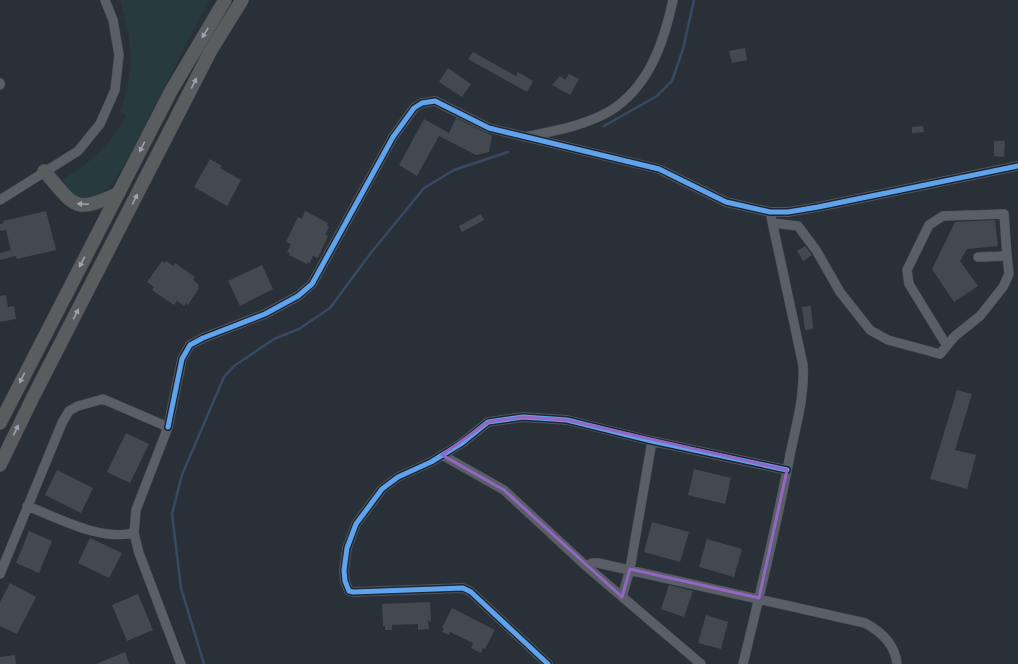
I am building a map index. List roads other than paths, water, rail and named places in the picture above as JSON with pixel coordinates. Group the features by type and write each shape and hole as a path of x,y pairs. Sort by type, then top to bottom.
{"highway":[{"path":"0,423 171,92 225,0"},
{"path":"0,465 33,397 208,57 242,1"},
{"path":"44,171 72,203 83,206 98,203 119,193"}],"street":[{"path":"0,200 78,151 100,124 110,102 118,72 119,55 113,20 105,0"},
{"path":"524,137 576,125 595,118 610,110 630,94 644,78 659,52 673,0"},
{"path":"181,664 139,553 134,533 136,510 168,426 182,359 190,346 203,338 265,314 298,296 312,284 393,137 414,108 422,103 435,101 489,128 659,169 726,202 770,212 788,212 818,207 1018,166"},
{"path":"743,664 779,516 802,401 804,381 803,365 770,212"},
{"path":"773,222 798,226 820,257 840,292 870,330 888,340 940,354 947,346 955,336 980,316 1004,287 1009,274 1004,214 942,216 929,225 907,270 909,284 947,346"},
{"path":"978,257 1007,256"},
{"path":"0,574 62,423 69,411 78,406 103,399 168,426"},
{"path":"546,663 471,592 463,588 349,591 345,581 347,548 356,524 382,489 398,477 442,455 462,443 488,422 523,417 567,420 652,441 787,470"},
{"path":"622,597 630,569 652,441"},
{"path":"442,455 504,490 586,566 701,664"},
{"path":"27,506 100,534 115,536 134,533"},
{"path":"586,566 595,562 630,569 865,623 875,628 885,636 892,647 897,664"}],"waterway":[{"path":"604,126 657,96 672,81 683,49 694,0"},
{"path":"204,664 181,588 172,514 182,475 224,377 234,366 274,339 299,329 330,308 370,254 424,188 454,170 508,152"}]}
